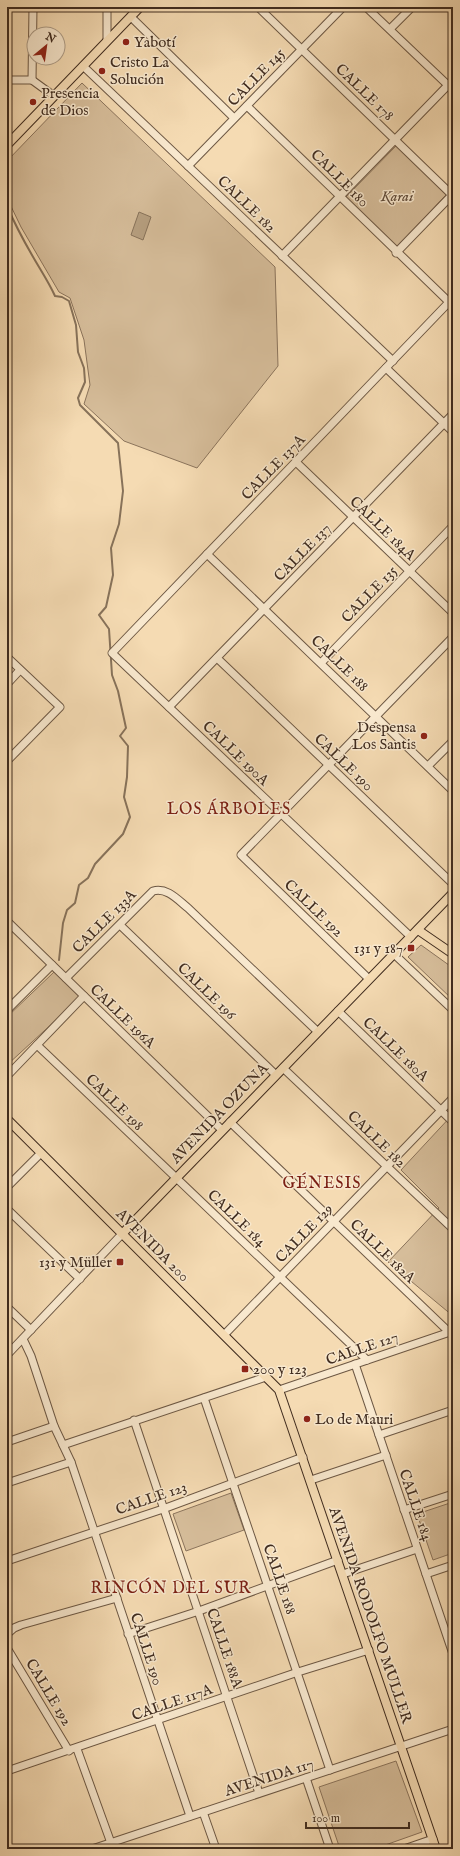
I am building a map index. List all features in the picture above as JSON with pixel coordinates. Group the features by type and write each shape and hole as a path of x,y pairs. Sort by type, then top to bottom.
{"main road":[{"path":"7,145 140,7"},
{"name":"AVENIDA OZUNA","path":"122,1234 453,893"},
{"path":"418,930 453,954"},
{"name":"AVENIDA 200","path":"7,1119 279,1390"},
{"name":"AVENIDA RODOLFO MULLER","path":"279,1390 436,1849"}],"street":[{"path":"32,80 33,7"},
{"path":"106,7 107,41"},
{"name":"CALLE 178","path":"258,7 453,195"},
{"name":"CALLE 145","path":"188,166 343,7"},
{"path":"282,256 451,85 366,7"},
{"path":"390,30 412,7"},
{"path":"131,17 234,118"},
{"name":"CALLE 182","path":"83,66 393,361"},
{"path":"7,80 32,80 54,96"},
{"name":"CALLE 180","path":"247,106 396,252 451,300"},
{"path":"396,252 453,195"},
{"name":"CALLE 137A","path":"112,653 451,300"},
{"path":"386,368 453,432"},
{"name":"CALLE 137","path":"169,707 453,414"},
{"name":"CALLE 184A","path":"296,462 453,614"},
{"name":"CALLE 135","path":"321,663 453,526"},
{"name":"CALLE 188","path":"207,554 453,791"},
{"path":"281,815 453,637"},
{"name":"CALLE 190A","path":"112,653 411,937"},
{"path":"7,657 60,707 7,761"},
{"name":"CALLE 190","path":"217,658 453,884"},
{"path":"7,684 20,670"},
{"path":"428,766 453,741"},
{"name":"CALLE 192","path":"281,815 241,855 369,979"},
{"name":"CALLE 133A","path":"66,978 153,890 158,889 165,891 188,908 318,1032"},
{"name":"CALLE 196A","path":"7,920 222,1130"},
{"name":"CALLE 196","path":"120,925 276,1075"},
{"path":"394,954 453,1010"},
{"path":"7,1010 52,965"},
{"path":"7,1076 84,996"},
{"name":"CALLE 180A","path":"338,1011 453,1122"},
{"name":"CALLE 198","path":"37,1045 176,1178"},
{"name":"CALLE 182","path":"284,1068 453,1229"},
{"name":"CALLE 129","path":"224,1335 453,1098"},
{"name":"CALLE 182A","path":"230,1122 451,1332"},
{"path":"7,1187 40,1152"},
{"name":"CALLE 184","path":"176,1178 367,1360"},
{"path":"7,1209 80,1279"},
{"name":"AVENIDA OZUNA","path":"7,1355 122,1234"},
{"path":"7,1307 31,1330"},
{"name":"CALLE 127","path":"279,1390 451,1332"},
{"name":"CALLE 190","path":"22,1339 31,1356 54,1426 71,1462 190,1816"},
{"name":"CALLE 184","path":"355,1364 453,1651"},
{"path":"63,1445 266,1377"},
{"name":"CALLE 188","path":"204,1398 330,1770"},
{"path":"379,1435 453,1410"},
{"name":"CALLE 188A","path":"134,1420 259,1793"},
{"path":"7,1442 54,1426"},
{"path":"311,1480 386,1455"},
{"name":"CALLE 123","path":"7,1561 163,1509 303,1457"},
{"path":"7,1483 71,1462"},
{"path":"404,1510 453,1494"},
{"path":"343,1574 417,1549"},
{"path":"128,1634 199,1611 338,1560"},
{"path":"426,1574 453,1565"},
{"path":"7,1634 14,1628 22,1625 117,1598"},
{"name":"CALLE 192","path":"7,1648 69,1751"},
{"name":"CALLE 117A","path":"7,1771 77,1749 298,1672 369,1650"},
{"name":"AVENIDA 117","path":"92,1849 453,1729"},
{"path":"77,1749 112,1843"},
{"path":"306,1778 330,1849"},
{"path":"203,1812 216,1849"},
{"path":"404,1849 433,1839"}],"green space":[{"path":"82,83 275,267 278,366 197,468 124,441 84,404 90,385 84,340 70,298 59,292 21,227 7,198 7,161"},
{"name":"Karai","path":"396,146 447,194 397,247 346,197"},
{"path":"421,945 453,968 453,1000 408,957"},
{"path":"54,972 81,997 7,1065 7,1017"},
{"path":"453,1114 453,1316 388,1262 439,1208 401,1170"},
{"path":"231,1493 244,1530 186,1551 173,1514"},
{"path":"453,1502 453,1553 433,1560 417,1514"},
{"path":"396,1761 422,1832 374,1849 340,1849 319,1787"}],"shaded area":[{"path":"139,212 151,217 143,240 131,235"}],"waterway":[{"path":"7,206 14,222 55,296 62,297 69,301 76,325 78,352 84,368 85,382 78,398 80,405 118,443 123,491 119,524 111,548 113,575 106,607 99,615 109,629 112,675 118,691 126,728 120,736 128,746 127,777 124,797 130,817 123,834 95,864 88,878 79,885 75,903 67,910 63,923 59,960"}],"place":[{"name":"Yabotí","path":"126,42"},
{"name":"Cristo La Solución","path":"102,71"},
{"name":"Presencia de Dios","path":"33,102"},
{"name":"Despensa Los Santis","path":"424,736"},
{"name":"131 y 187","path":"411,948"},
{"name":"131 y Müller","path":"120,1262"},
{"name":"200 y 123","path":"245,1369"},
{"name":"Lo de Mauri","path":"307,1419"}],"district":[{"name":"LOS ÁRBOLES","path":"229,808"},
{"name":"GÉNESIS","path":"322,1182"},
{"name":"RINCÓN DEL SUR","path":"171,1587"}]}
